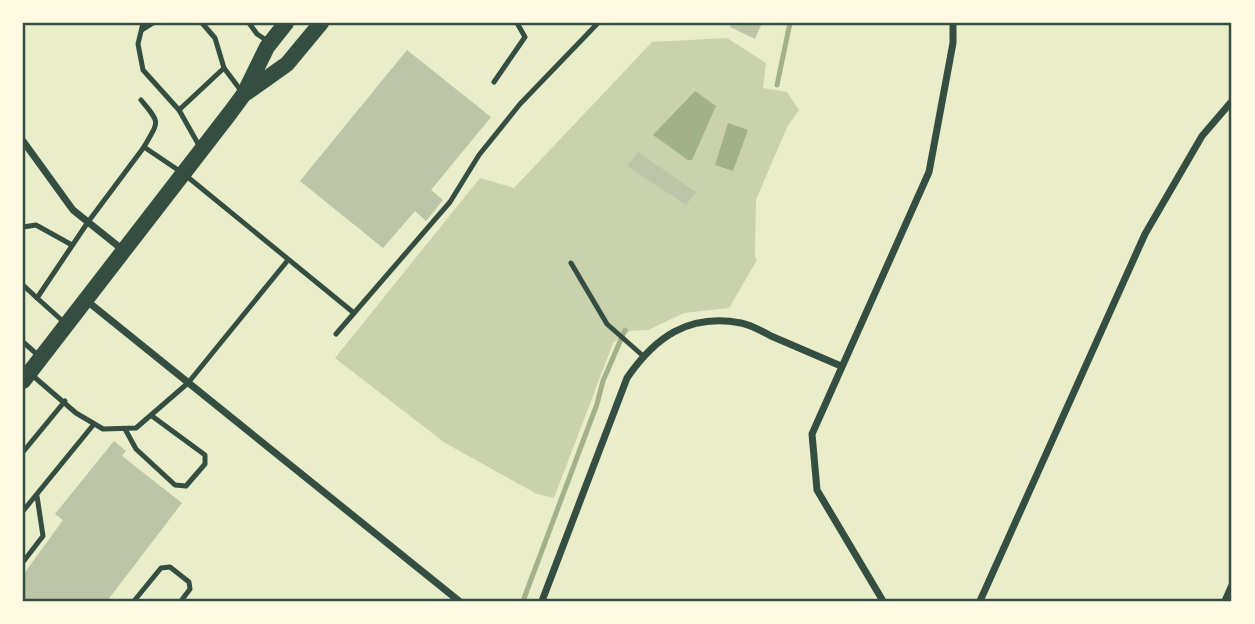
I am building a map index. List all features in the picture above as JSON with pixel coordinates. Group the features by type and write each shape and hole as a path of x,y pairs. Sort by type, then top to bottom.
{"main road":[{"path":"26,377 244,94 270,43 286,23"},
{"path":"244,94 287,64 321,23"}],"street":[{"path":"883,601 817,490 813,434 929,172 953,43 953,23"},
{"path":"980,601 1145,234 1202,136 1232,101"},
{"path":"23,141 73,210 125,251"},
{"path":"87,301 459,601"},
{"path":"542,601 627,378 642,355 664,337 681,328 713,321 743,323 841,366"},
{"path":"1225,601 1232,585"}],"lane":[{"path":"143,23 138,44 143,70 179,110 202,151"},
{"path":"142,30 153,23"},
{"path":"202,23 215,38 224,68 244,94"},
{"path":"249,23 257,34 270,43"},
{"path":"494,82 525,37 517,23"},
{"path":"336,334 450,202 479,155 520,104 598,23"},
{"path":"179,110 224,68"},
{"path":"37,298 157,125 157,119 141,100"},
{"path":"144,146 184,174 354,313"},
{"path":"23,228 36,225 72,245"},
{"path":"26,377 103,429 135,428 188,383 288,260"},
{"path":"571,263 607,324 642,355"},
{"path":"23,285 67,325"},
{"path":"23,342 41,358"},
{"path":"23,452 65,401"},
{"path":"125,429 136,449 175,485 186,486 205,464 205,455 152,416"},
{"path":"23,511 94,424"},
{"path":"23,562 43,536 37,495"},
{"path":"134,601 161,568 170,567 189,582 190,589 181,601"}],"shaded area":[{"path":"727,38 766,63 763,88 787,92 799,110 787,127 756,200 757,260 729,308 684,313 648,330 630,331 613,343 554,498 537,494 445,443 335,358 480,178 514,188 652,42"},
{"path":"695,91 716,106 692,160 688,160 653,135"},
{"path":"728,123 748,130 733,171 715,165"}],"building":[{"path":"732,23 762,23 755,39 730,27"},
{"path":"407,50 491,117 431,190 443,200 426,221 415,211 383,248 300,181"},
{"path":"638,152 696,192 686,205 627,166"},
{"path":"114,441 126,451 122,456 182,503 107,601 23,601 23,575 63,520 55,514"}],"waterway":[{"path":"777,85 790,23"},
{"path":"523,601 597,404 603,381 625,330"}]}
